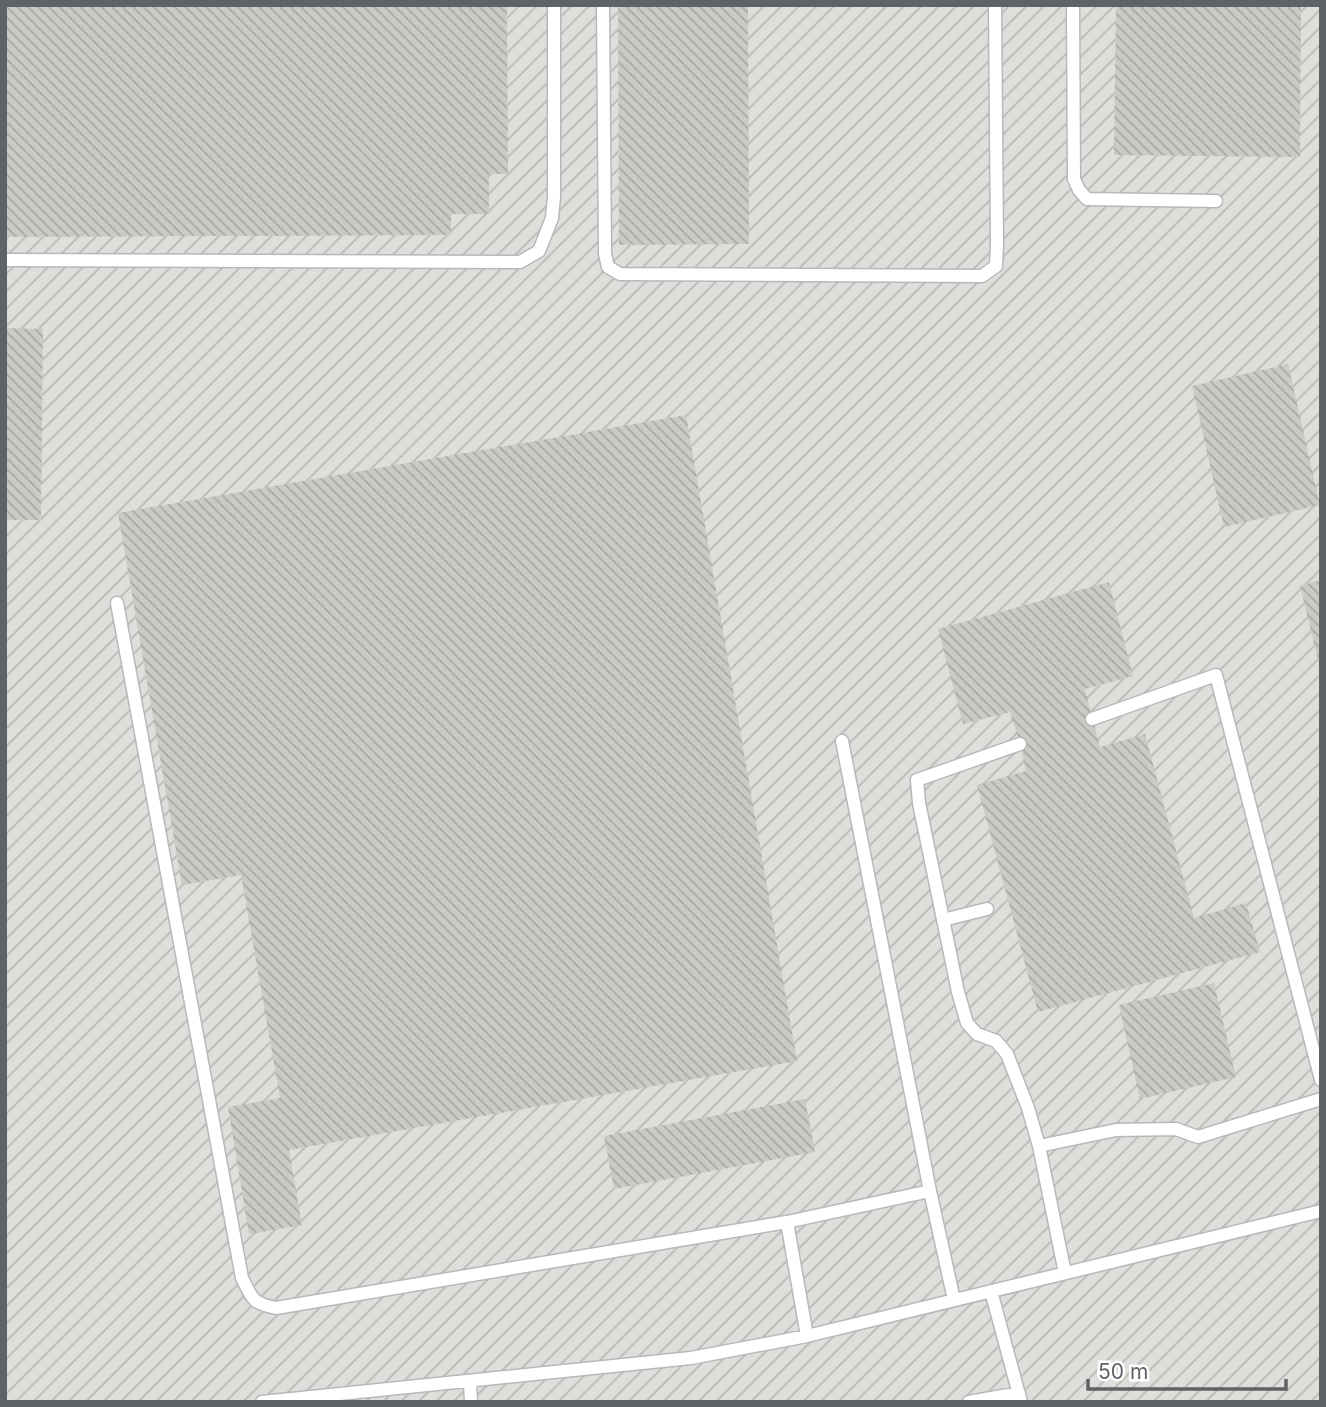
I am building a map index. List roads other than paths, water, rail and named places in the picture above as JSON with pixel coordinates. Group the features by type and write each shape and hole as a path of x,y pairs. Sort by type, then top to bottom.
{"lane":[{"path":"5,260 520,262 539,251 552,218 554,5"},
{"path":"603,5 605,254 608,267 620,274 982,276 996,266 995,5"},
{"path":"1073,5 1074,179 1079,190 1087,199 1216,201"},
{"path":"117,603 242,1278 250,1295 259,1304 276,1308 787,1222 930,1191"},
{"path":"1093,719 1216,676 1321,1080"},
{"path":"842,741 930,1191 954,1300"},
{"path":"1020,744 917,780 919,803 943,920 967,1023 977,1034 996,1041 1007,1054 1039,1146 1065,1273"},
{"path":"943,920 987,909"},
{"path":"1039,1146 1126,1129 1176,1129 1198,1137 1321,1100"},
{"path":"262,1402 691,1358 807,1336 1321,1211"},
{"path":"787,1222 807,1336"},
{"path":"969,1402 1020,1397 991,1292"},
{"path":"470,1382 471,1402"}]}
